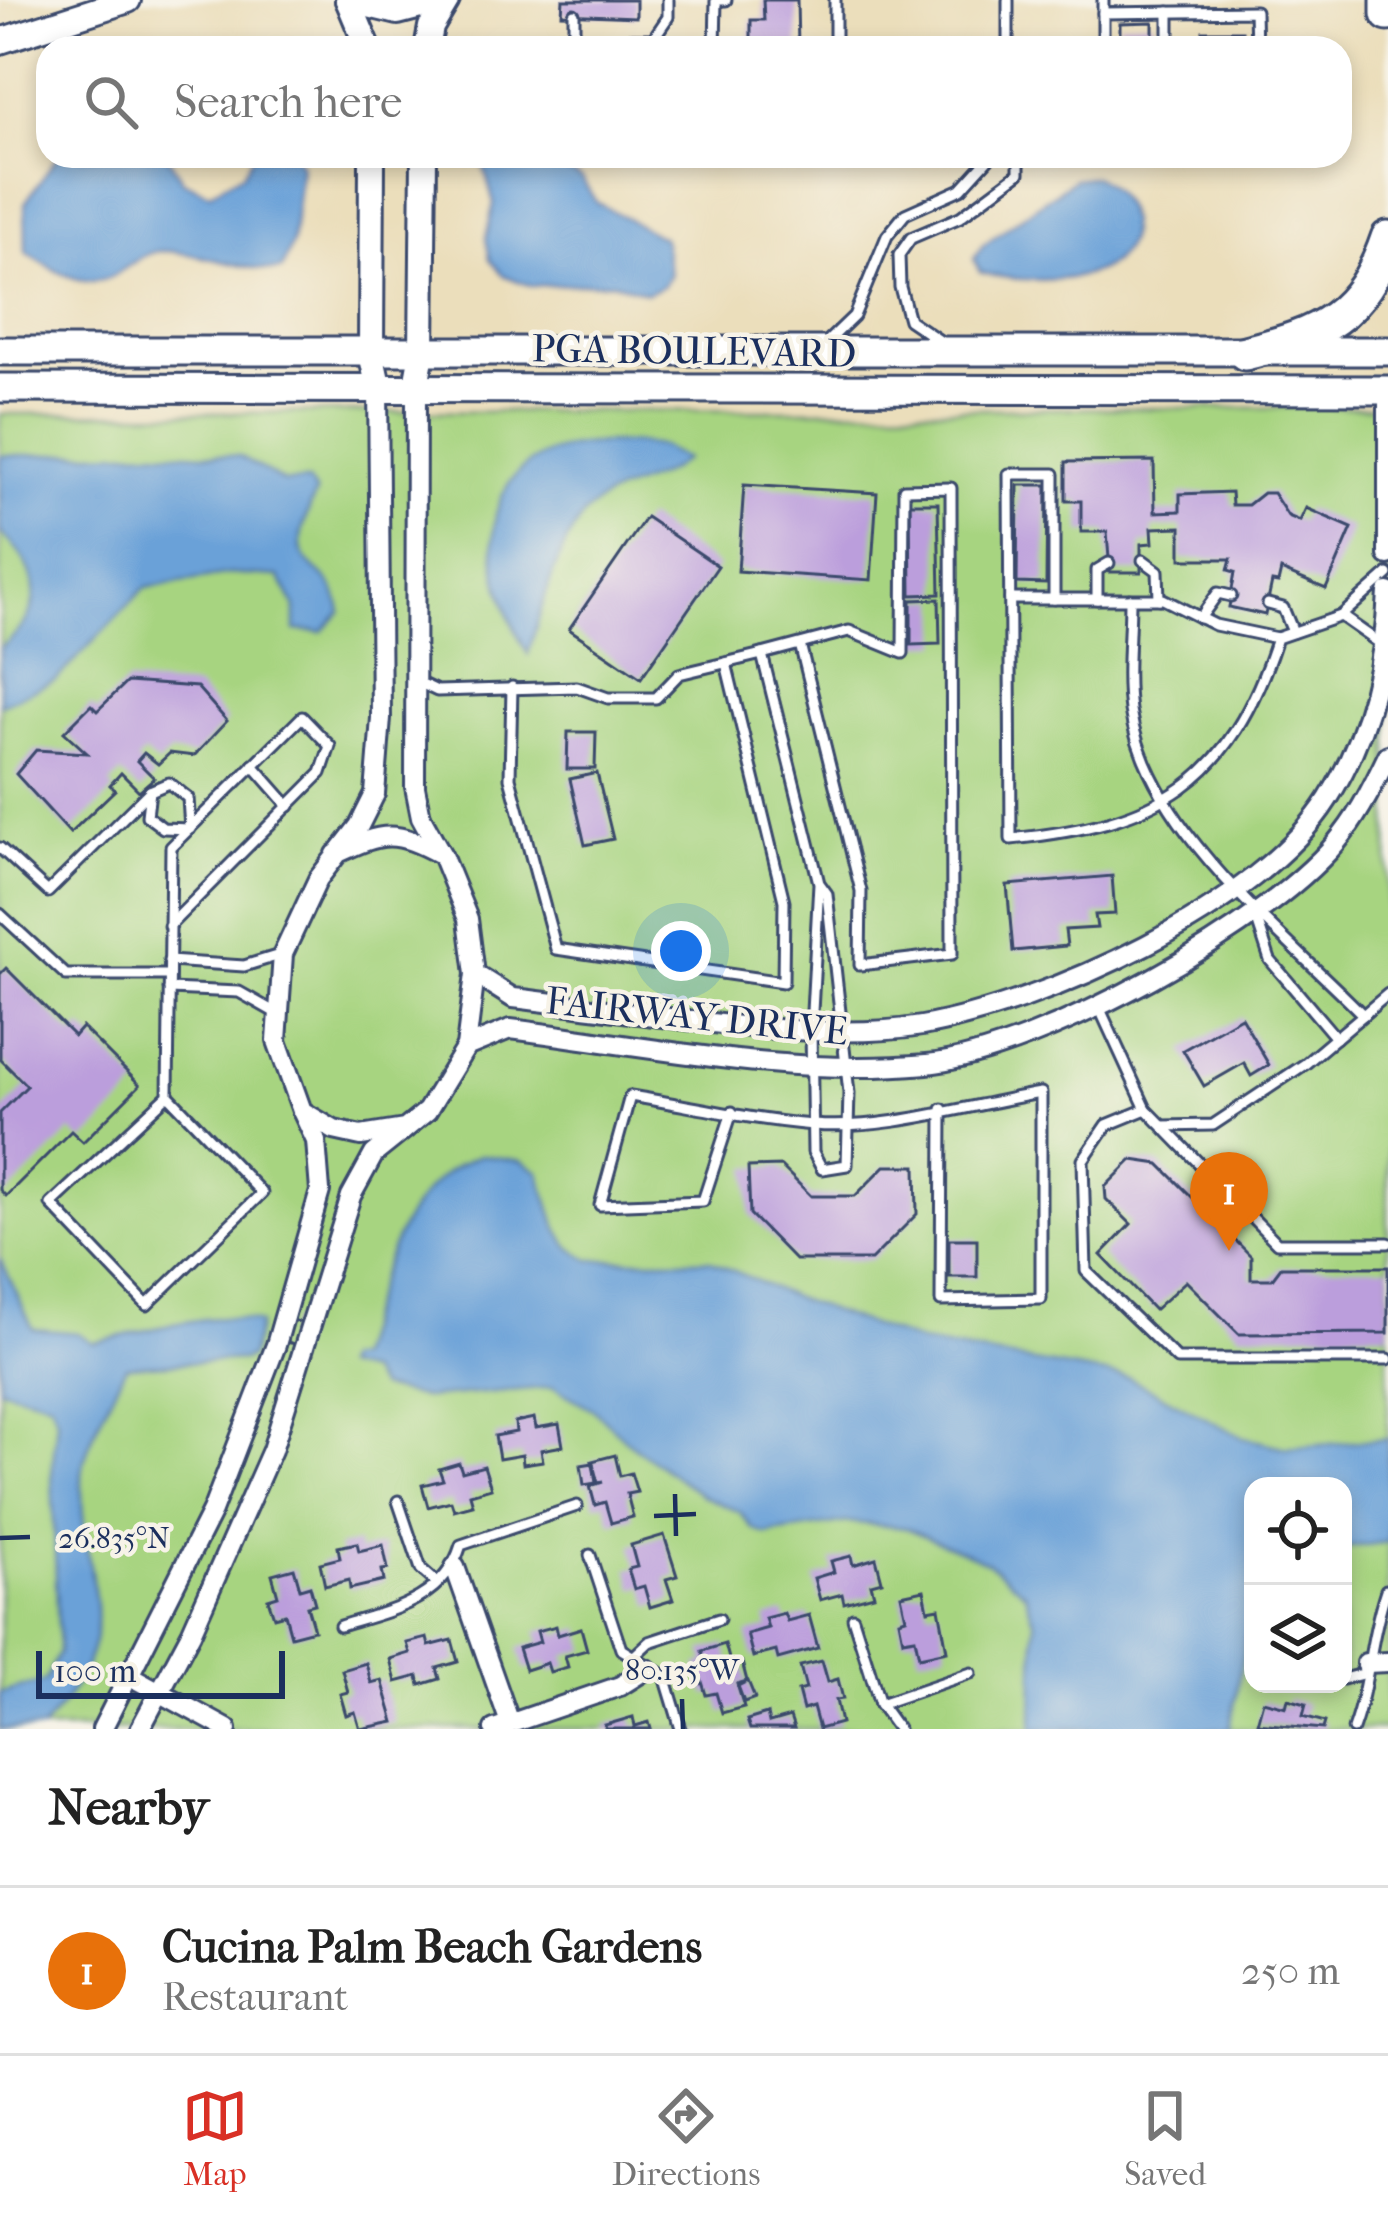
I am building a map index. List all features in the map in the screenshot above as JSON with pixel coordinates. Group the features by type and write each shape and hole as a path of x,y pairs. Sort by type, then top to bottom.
{"highway":[{"path":"1388,0 1388,14"},
{"path":"1245,352 1301,339 1334,322 1375,277 1388,238"}],"main road":[{"name":"PGA BOULEVARD","path":"0,351 1388,351"},
{"name":"PGA BOULEVARD","path":"0,388 1388,390"}],"street":[{"path":"0,41 128,0"},
{"path":"348,0 398,12 446,0"},
{"path":"348,0 363,36"},
{"path":"429,36 446,0"},
{"path":"102,1729 133,1677 246,1429 320,1191 316,1141 277,1041 283,954 336,854 375,794 381,718 378,385 371,353 373,168"},
{"path":"140,1729 272,1450 351,1196 374,1154 427,1112 466,1047 475,974 468,919 422,817 415,787 416,386 422,353 424,168"},
{"path":"1388,390 1388,555"},
{"name":"FAIRWAY DRIVE","path":"475,974 513,998 811,1030 920,1026 1091,975 1236,892 1326,802 1355,747 1385,649 1388,592"},
{"name":"FAIRWAY DRIVE","path":"466,1047 510,1029 812,1066 931,1064 1099,1007 1256,916 1342,837 1388,755"},
{"path":"336,854 382,834 407,837 442,855"},
{"path":"302,1111 334,1130 361,1136 405,1129"},
{"path":"455,1567 502,1726 620,1686 639,1663"},
{"path":"1366,1668 1388,1662"},
{"path":"133,1677 227,1729"}],"lane":[{"path":"655,36 668,17 668,0"},
{"path":"715,36 716,0 726,0"},
{"path":"835,0 835,36"},
{"path":"1008,0 1008,36"},
{"path":"1102,0 1103,36"},
{"path":"1103,13 1255,11 1256,36"},
{"path":"1169,12 1169,36"},
{"path":"574,14 574,36"},
{"path":"817,352 854,316 887,236 905,214 961,189 980,168"},
{"path":"954,351 909,320 900,287 899,255 910,238 960,218 1003,188 1019,168"},
{"path":"1054,599 1054,474 1009,475 1011,839 1091,831 1167,799 1230,742 1264,680 1277,638"},
{"path":"414,680 437,692 577,687 608,698 656,698 679,674 726,663 800,644 849,632 903,653 904,489 951,488 952,954 860,965 861,891 800,644"},
{"path":"1143,560 1158,571 1159,599"},
{"path":"1097,599 1096,570 1109,562"},
{"path":"1010,599 1159,599 1200,618 1277,638 1341,616 1388,574"},
{"path":"1200,618 1218,592 1231,596"},
{"path":"1130,599 1130,712 1167,799 1256,916 1288,938 1363,1015"},
{"path":"1268,604 1283,608 1293,632"},
{"path":"1341,616 1385,649"},
{"path":"762,654 821,895 850,1125 847,1165 837,1169 822,1169 815,1162 811,1030 821,895"},
{"path":"512,688 510,778 556,949 783,982 784,901 726,663"},
{"path":"168,1096 51,1204 147,1305 262,1193 168,1096 169,926 171,848 302,717 330,746 321,773 169,926"},
{"path":"254,765 289,806"},
{"path":"0,848 48,892 150,790 169,783 182,788 188,798 190,829"},
{"path":"150,790 145,808 152,822 190,829"},
{"path":"0,914 66,976 169,975"},
{"path":"1256,916 1270,960 1336,1038"},
{"path":"169,962 244,966 283,954"},
{"path":"169,989 239,992 279,1014"},
{"path":"1163,1126 1213,1125 1336,1038 1388,994"},
{"path":"1099,1007 1146,1109 1277,1243 1388,1243"},
{"path":"732,1112 704,1201 600,1205 630,1096 732,1112 814,1125 850,1125 942,1109 1041,1093 1041,1300 941,1301 942,1109"},
{"path":"1146,1109 1107,1125 1083,1160 1086,1270 1177,1359 1388,1359"},
{"path":"398,1501 421,1569 437,1583"},
{"path":"340,1626 416,1604 455,1567 461,1545 577,1506"},
{"path":"590,1555 621,1649 665,1676 681,1729"},
{"path":"1353,1729 1366,1693 1366,1668 1386,1590"},
{"path":"639,1663 649,1642 719,1618"},
{"path":"853,1618 880,1704 898,1729"},
{"path":"1352,1675 1366,1668"},
{"path":"880,1704 971,1672"}],"green space":[{"path":"1388,407 1388,1729 0,1729 0,414"}],"water":[{"path":"50,168 175,168 183,181 210,193 246,168 301,168 292,243 282,269 162,251 103,279 75,278 26,252 25,203"},
{"path":"484,168 561,168 581,178 596,202 663,238 670,274 663,286 647,293 614,282 531,286 503,275 490,259 486,238 494,203"},
{"path":"1094,176 1127,212 1128,240 1109,265 1080,276 1051,279 980,272 974,259 983,245 1074,179"},
{"path":"589,444 660,446 685,459 600,501 586,513 563,549 528,654 497,576 495,519 503,493 519,472 544,455"},
{"path":"153,451 239,456 284,482 308,481 316,493 305,521 303,554 327,579 341,612 322,632 295,630 295,606 279,577 230,574 145,588 57,679 0,705 0,648 27,619 34,590 24,561 0,532 0,456"},
{"path":"481,1155 522,1161 539,1172 556,1225 569,1247 590,1260 709,1260 800,1300 921,1343 1129,1378 1244,1438 1287,1448 1388,1439 1388,1542 1352,1547 1352,1477 1244,1477 1244,1647 1230,1729 1033,1729 1035,1623 1025,1593 987,1562 906,1528 848,1522 765,1534 752,1528 740,1512 703,1496 633,1446 594,1410 553,1387 425,1398 379,1388 368,1373 342,1367 344,1360 355,1358 384,1268 411,1211 453,1168"},
{"path":"0,1258 33,1329 78,1333 93,1343 201,1320 243,1319 259,1324 250,1357 243,1360 126,1366 83,1466 83,1517 96,1608 95,1634 88,1662 71,1693 42,1729 0,1729 0,1693 45,1681 59,1653 52,1474 57,1419 51,1402 0,1388"}],"building":[{"path":"563,0 636,0 636,17 562,14"},
{"path":"763,0 797,0 798,36 751,36 751,20 764,20"},
{"path":"1153,22 1153,36 1120,36 1120,23"},
{"path":"1203,31 1242,31 1242,36 1203,36"},
{"path":"1154,461 1155,512 1180,511 1180,494 1231,492 1232,505 1248,505 1263,493 1273,493 1288,516 1300,521 1306,508 1352,528 1326,589 1281,570 1278,583 1272,582 1265,615 1229,607 1235,572 1228,570 1231,559 1181,559 1181,527 1152,528 1153,543 1141,544 1141,572 1110,572 1107,532 1081,532 1081,501 1066,501 1066,462"},
{"path":"744,485 877,493 871,580 738,571"},
{"path":"1018,485 1047,485 1046,584 1017,583"},
{"path":"910,503 938,503 940,594 911,595"},
{"path":"646,517 718,566 641,678 569,629"},
{"path":"939,599 940,644 911,645 911,600"},
{"path":"127,682 197,687 227,721 194,756 170,753 158,764 144,753 137,761 154,778 139,791 121,773 110,785 115,790 70,833 16,774 36,750 87,753 64,732 91,705 97,711"},
{"path":"568,732 596,732 595,769 567,769"},
{"path":"597,773 613,839 585,845 570,779"},
{"path":"1112,876 1115,914 1095,915 1097,928 1065,930 1067,946 1013,951 1007,885"},
{"path":"6,968 74,1036 82,1027 140,1085 83,1142 71,1131 6,1196 0,1190 0,1113 27,1086 0,1059 0,974"},
{"path":"1241,1017 1269,1065 1251,1076 1244,1063 1204,1086 1183,1050"},
{"path":"1132,1160 1159,1164 1251,1256 1251,1279 1272,1279 1281,1267 1388,1267 1388,1333 1239,1334 1186,1281 1154,1310 1101,1255 1131,1224 1106,1199 1105,1187"},
{"path":"781,1166 811,1196 855,1196 885,1166 916,1166 917,1214 871,1260 795,1260 750,1214 748,1167"},
{"path":"949,1239 977,1239 977,1277 949,1277"},
{"path":"292,1320 306,1324 299,1346 285,1341"},
{"path":"534,1418 536,1428 559,1424 563,1446 541,1450 543,1461 523,1464 522,1455 499,1459 495,1436 516,1432 515,1422"},
{"path":"615,1455 620,1476 631,1473 637,1492 627,1494 633,1517 611,1523 605,1502 595,1505 590,1486 603,1482 598,1483 592,1461"},
{"path":"459,1463 462,1472 484,1466 491,1488 470,1494 473,1505 454,1510 451,1501 428,1507 422,1485 443,1480 439,1469"},
{"path":"593,1463 596,1483 584,1485 581,1465"},
{"path":"664,1535 677,1576 666,1579 673,1600 650,1607 644,1586 634,1589 628,1569 637,1567 631,1545"},
{"path":"357,1543 359,1551 383,1545 388,1569 382,1570 384,1581 350,1589 349,1580 325,1586 320,1563 340,1558 338,1547"},
{"path":"851,1556 853,1565 876,1558 882,1581 871,1584 874,1595 844,1603 842,1594 820,1600 814,1578 834,1572 831,1561"},
{"path":"294,1568 300,1589 310,1586 315,1604 307,1606 314,1630 291,1636 285,1614 274,1617 268,1599 278,1596 272,1574"},
{"path":"924,1590 928,1610 939,1608 947,1651 919,1657 915,1638 903,1640 899,1620 906,1618 901,1595"},
{"path":"784,1613 787,1621 809,1615 818,1648 778,1659 776,1651 753,1657 747,1634 768,1628 765,1618"},
{"path":"556,1626 558,1635 581,1628 587,1650 565,1656 568,1667 550,1672 547,1663 525,1670 518,1648 540,1642 537,1631"},
{"path":"427,1638 429,1646 452,1640 458,1662 437,1668 440,1679 420,1685 418,1676 396,1682 390,1659 410,1653 407,1643"},
{"path":"725,1644 731,1666 742,1662 747,1681 737,1684 744,1707 722,1713 716,1693 706,1695 697,1665 705,1662 702,1651"},
{"path":"822,1661 828,1682 838,1679 843,1699 836,1700 841,1723 819,1729 813,1707 803,1710 798,1691 806,1689 800,1666"},
{"path":"366,1663 371,1683 382,1680 394,1722 360,1729 355,1712 346,1715 340,1694 348,1692 342,1670"},
{"path":"748,1681 755,1698 744,1702 738,1686"},
{"path":"1288,1699 1306,1704 1303,1716 1325,1722 1323,1729 1257,1723 1263,1701 1286,1707"},
{"path":"767,1714 769,1723 790,1717 794,1729 750,1729 747,1720"},
{"path":"633,1717 635,1726 649,1722 651,1729 606,1729 605,1725"}],"place":[{"name":"Cucina Palm Beach Gardens","path":"1229,1251"}]}
